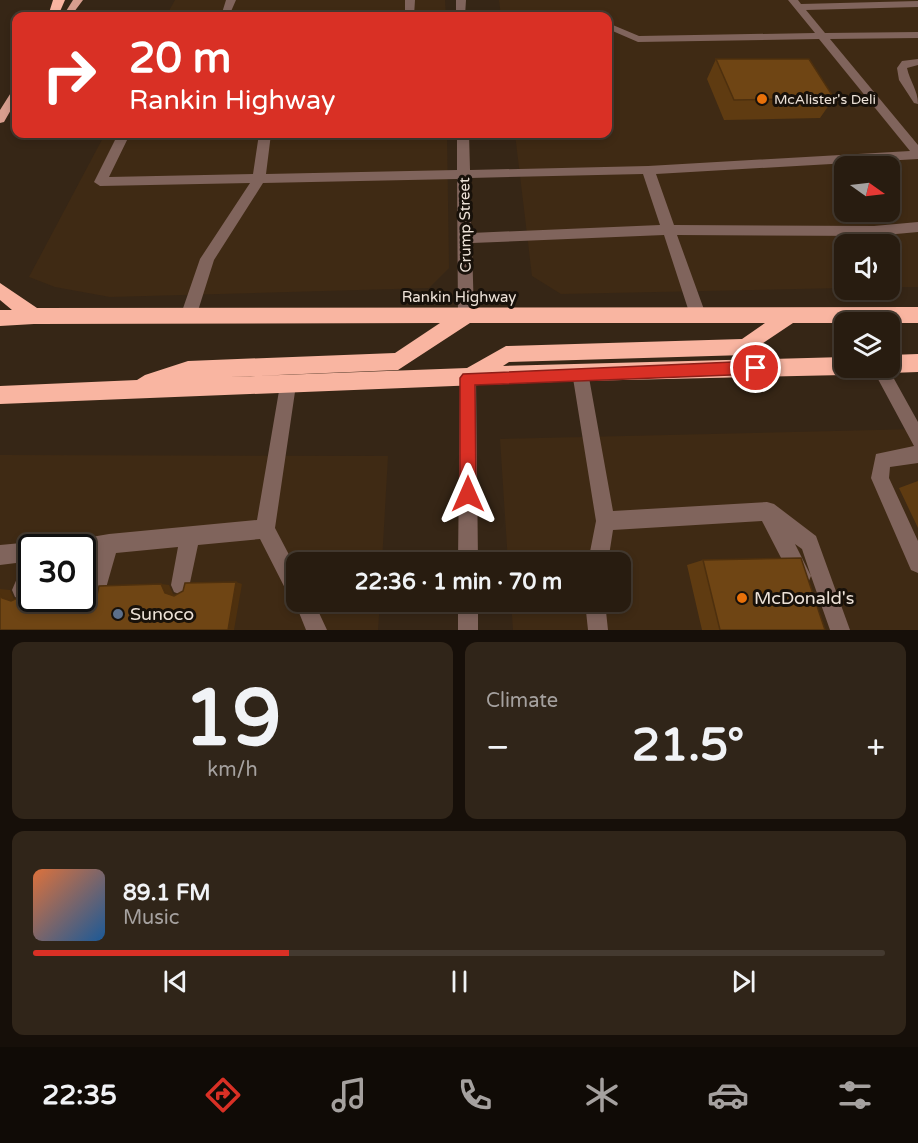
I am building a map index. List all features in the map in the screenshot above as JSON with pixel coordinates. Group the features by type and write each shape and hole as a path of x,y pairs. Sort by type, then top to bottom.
{"highway":[{"path":"0,290 34,316"},
{"path":"468,378 506,354 745,347 790,315"},
{"name":"Rankin Highway","path":"0,318 34,316 918,315"},
{"path":"126,391 188,370 398,361 466,316"},
{"path":"900,364 918,363"},
{"path":"0,395 580,372 834,366"},
{"path":"0,402 29,394"}],"main road":[{"path":"0,119 12,100"}],"street":[{"path":"796,3 918,4"},
{"path":"796,3 918,154"},
{"path":"612,28 638,39 918,35"},
{"path":"918,62 906,63 902,68 904,80 918,101"},
{"path":"122,138 100,182 464,176 648,170 918,154"},
{"path":"188,317 207,259 259,179 264,138"},
{"name":"Crump Street","path":"463,138 466,316"},
{"path":"648,170 698,315"},
{"path":"465,238 670,230 874,231 918,227"},
{"path":"580,372 605,521 600,552"},
{"path":"468,378 468,552"},
{"path":"885,378 918,439"},
{"path":"286,570 265,529 288,385"},
{"path":"918,454 882,460 880,478 918,563"},
{"path":"605,521 767,511 809,543 840,630"},
{"path":"767,511 805,584 820,630"},
{"path":"96,546 265,529"},
{"path":"181,585 190,536"},
{"path":"97,588 109,544"},
{"path":"0,555 18,553"},
{"path":"308,612 317,630"},
{"path":"468,612 468,630"},
{"path":"596,612 598,630"}],"shaded area":[{"path":"175,0 445,0 446,12 168,12"},
{"path":"499,0 918,0 918,287 900,287 900,234 834,234 834,288 561,294 532,276 515,138 612,138 612,12 500,12"},
{"path":"103,138 447,138 449,268 429,288 110,297 55,287 29,277"},
{"path":"918,429 918,630 513,630 512,612 631,612 631,552 507,552 500,439"},
{"path":"0,455 388,456 383,552 286,552 286,612 379,612 378,630 0,630"}],"building":[{"path":"716,59 809,59 834,98 734,100"},
{"name":"McDonald's","path":"801,558 825,630 720,630 703,560"},
{"name":"Sunoco","path":"236,582 228,630 0,630 0,594 2,598 11,601 18,598 18,612 96,612 96,595 99,586 161,584 165,593 174,596 183,591 185,583"}],"place":[{"name":"McAlister's Deli","path":"762,99"},
{"name":"McDonald's","path":"742,598"},
{"name":"Sunoco","path":"118,614"}],"route":[{"path":"468,494 468,378 580,372 756,368"}]}
